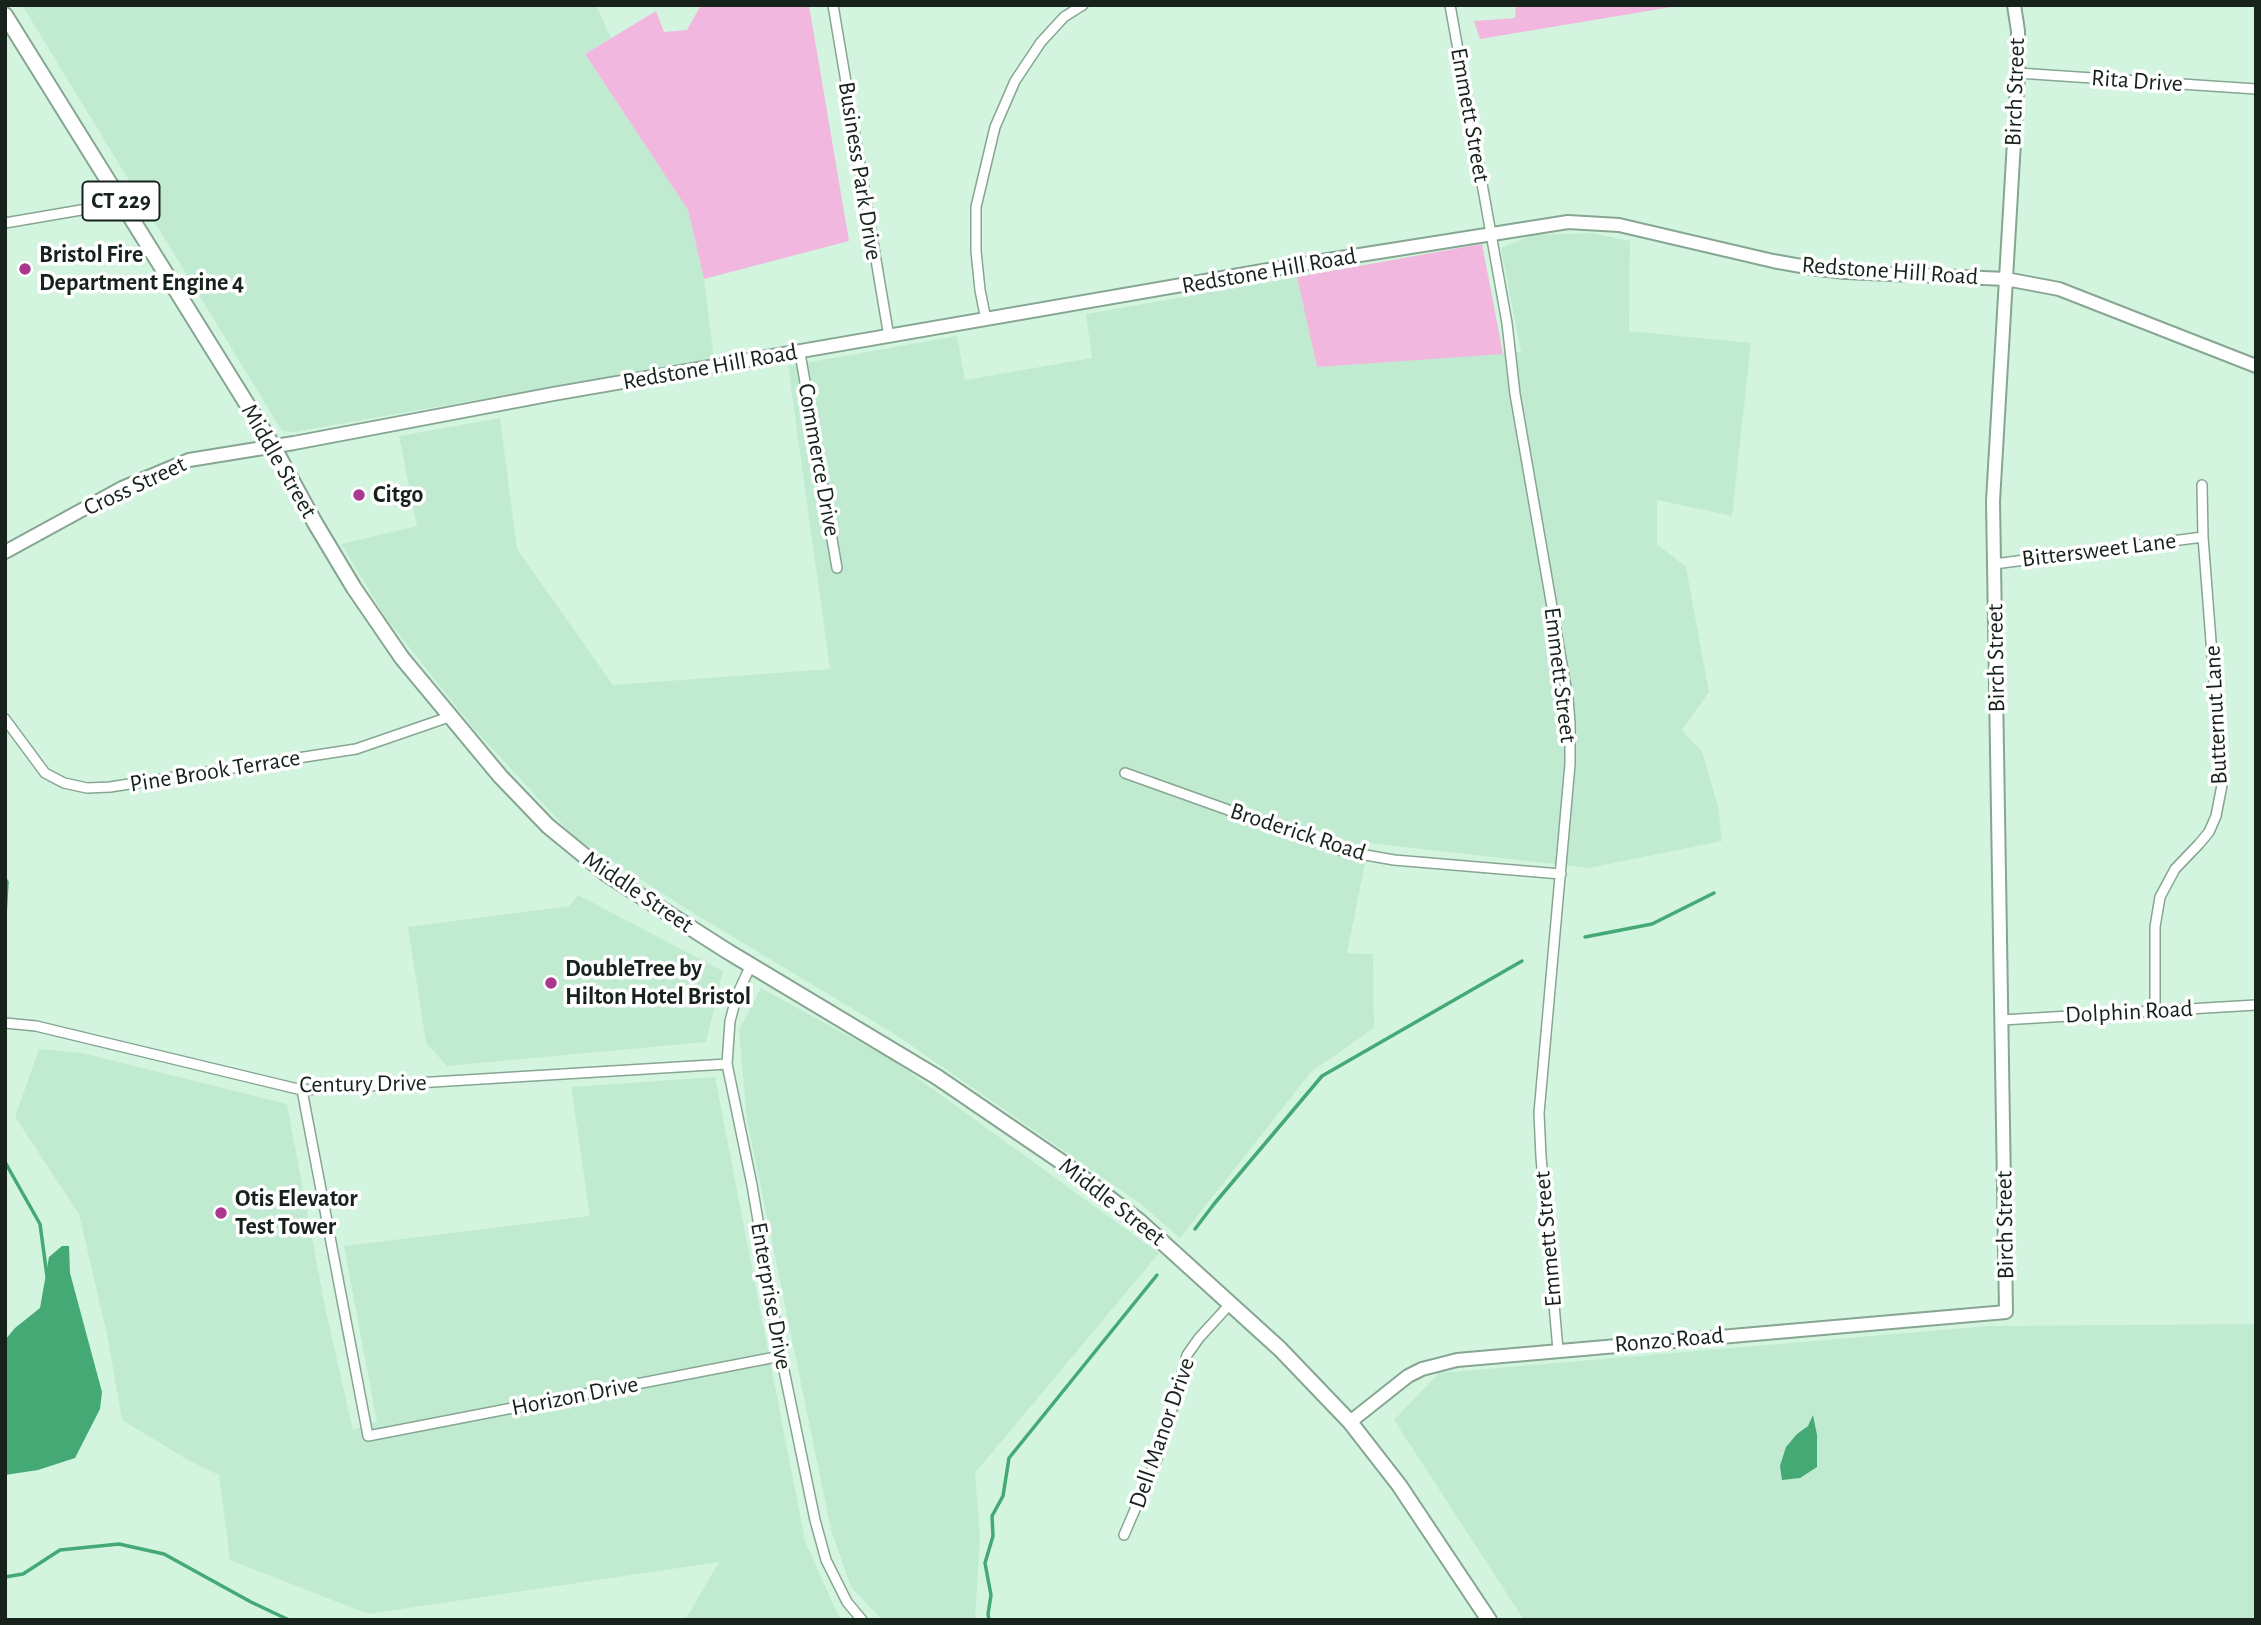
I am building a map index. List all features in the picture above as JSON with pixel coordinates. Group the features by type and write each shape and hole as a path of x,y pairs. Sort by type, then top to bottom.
{"main road":[{"name":"Birch Street","path":"2006,1312 1994,474 2018,73 2018,31 2014,5"},
{"name":"Middle Street","path":"5,15 273,446 315,523 372,617 449,718 500,776 548,826 608,874 663,911 937,1077 1066,1165 1139,1221 1280,1349 1350,1422 1417,1510 1489,1620"},
{"name":"Redstone Hill Road","path":"273,446 451,412 1568,222 1619,225 1818,269 2006,279 2059,289 2256,366"},
{"name":"Cross Street","path":"5,552 122,488 167,468 189,460 273,446"},
{"name":"Ronzo Road","path":"1350,1422 1392,1387 1422,1369 1457,1360 2006,1312"}],"street":[{"name":"Business Park Drive","path":"833,5 889,337"},
{"path":"986,320 976,251 976,207 995,127 1015,82 1041,42 1064,17 1083,5"},
{"name":"Emmett Street","path":"1450,5 1492,233 1515,394 1568,699 1570,764 1539,1113 1558,1350"},
{"name":"Rita Drive","path":"2018,73 2256,89"},
{"path":"5,223 122,203"},
{"name":"Commerce Drive","path":"800,352 837,568"},
{"name":"Butternut Lane","path":"2155,1011 2155,927 2160,897 2175,869 2199,845 2208,831 2216,816 2222,785 2203,537 2202,485"},
{"name":"Bittersweet Lane","path":"1994,564 2203,537"},
{"name":"Pine Brook Terrace","path":"5,719 45,774 64,783 87,788 110,787 356,749 449,718"},
{"name":"Broderick Road","path":"1125,773 1343,851 1394,860 1561,874"},
{"name":"Enterprise Drive","path":"751,965 740,988 730,1021 727,1064 752,1185 781,1356 815,1520 826,1560 847,1602 862,1620"},
{"name":"Dolphin Road","path":"2002,1020 2256,1004"},
{"name":"Century Drive","path":"5,1023 36,1026 302,1090 727,1064"},
{"name":"Horizon Drive","path":"302,1090 369,1436 781,1356"},
{"name":"Dell Manor Drive","path":"1124,1535 1161,1449 1187,1355 1231,1303"}],"shaded area":[{"path":"22,5 596,5 611,38 585,54 688,210 704,279 714,358 294,432 282,431"},
{"path":"701,5 809,5 849,241 704,279 688,210 585,54 656,11 664,32 687,30"},
{"path":"1516,5 1684,5 1480,39 1474,21 1515,18"},
{"path":"1593,233 1630,241 1629,331 1751,343 1732,516 1657,500 1657,544 1686,567 1709,692 1682,730 1702,752 1718,806 1722,841 1589,868 1369,843 1347,953 1373,954 1374,1028 1311,1072 1180,1238 1141,1204 893,1033 690,911 574,837 474,729 386,618 341,544 417,526 399,436 500,418 517,549 613,685 830,669 788,366 957,336 965,380 1092,358 1086,314 1297,277 1317,366 1521,352 1501,248 1533,235"},
{"path":"1482,244 1503,354 1317,367 1297,277"},
{"path":"578,895 723,971 706,1042 447,1066 426,1043 408,927 569,906"},
{"path":"761,988 894,1061 1159,1253 975,1473 980,1536 975,1620 882,1620 851,1587 831,1530 747,1120 739,1030"},
{"path":"39,1049 82,1053 287,1104 325,1307 353,1430 377,1422 344,1246 590,1216 571,1087 715,1077 805,1541 838,1615 845,1620 685,1620 719,1562 368,1614 230,1560 219,1475 188,1460 122,1420 108,1339 79,1214 15,1117"},
{"path":"62,1246 69,1246 70,1273 102,1392 100,1409 75,1458 38,1470 5,1475 5,1340 15,1328 40,1308 49,1257"},
{"path":"2256,1324 2256,1620 1524,1620 1394,1420 1439,1373 1988,1326"},
{"path":"1813,1415 1817,1435 1817,1467 1800,1478 1782,1480 1780,1466 1786,1447 1808,1426"}],"waterway":[{"path":"5,879 5,916"},
{"path":"1585,937 1652,924 1714,893"},
{"path":"1195,1229 1322,1076 1522,961"},
{"path":"5,1162 40,1224 47,1276"},
{"path":"989,1620 991,1595 985,1563 993,1536 992,1516 1003,1496 1009,1458 1157,1275"},
{"path":"5,1577 23,1574 60,1550 119,1544 164,1554 289,1620"}],"place":[{"name":"Bristol Fire Department Engine 4","path":"25,269"},
{"name":"Citgo","path":"359,495"},
{"name":"DoubleTree by Hilton Hotel Bristol","path":"551,983"},
{"name":"Otis Elevator Test Tower","path":"221,1213"}]}
